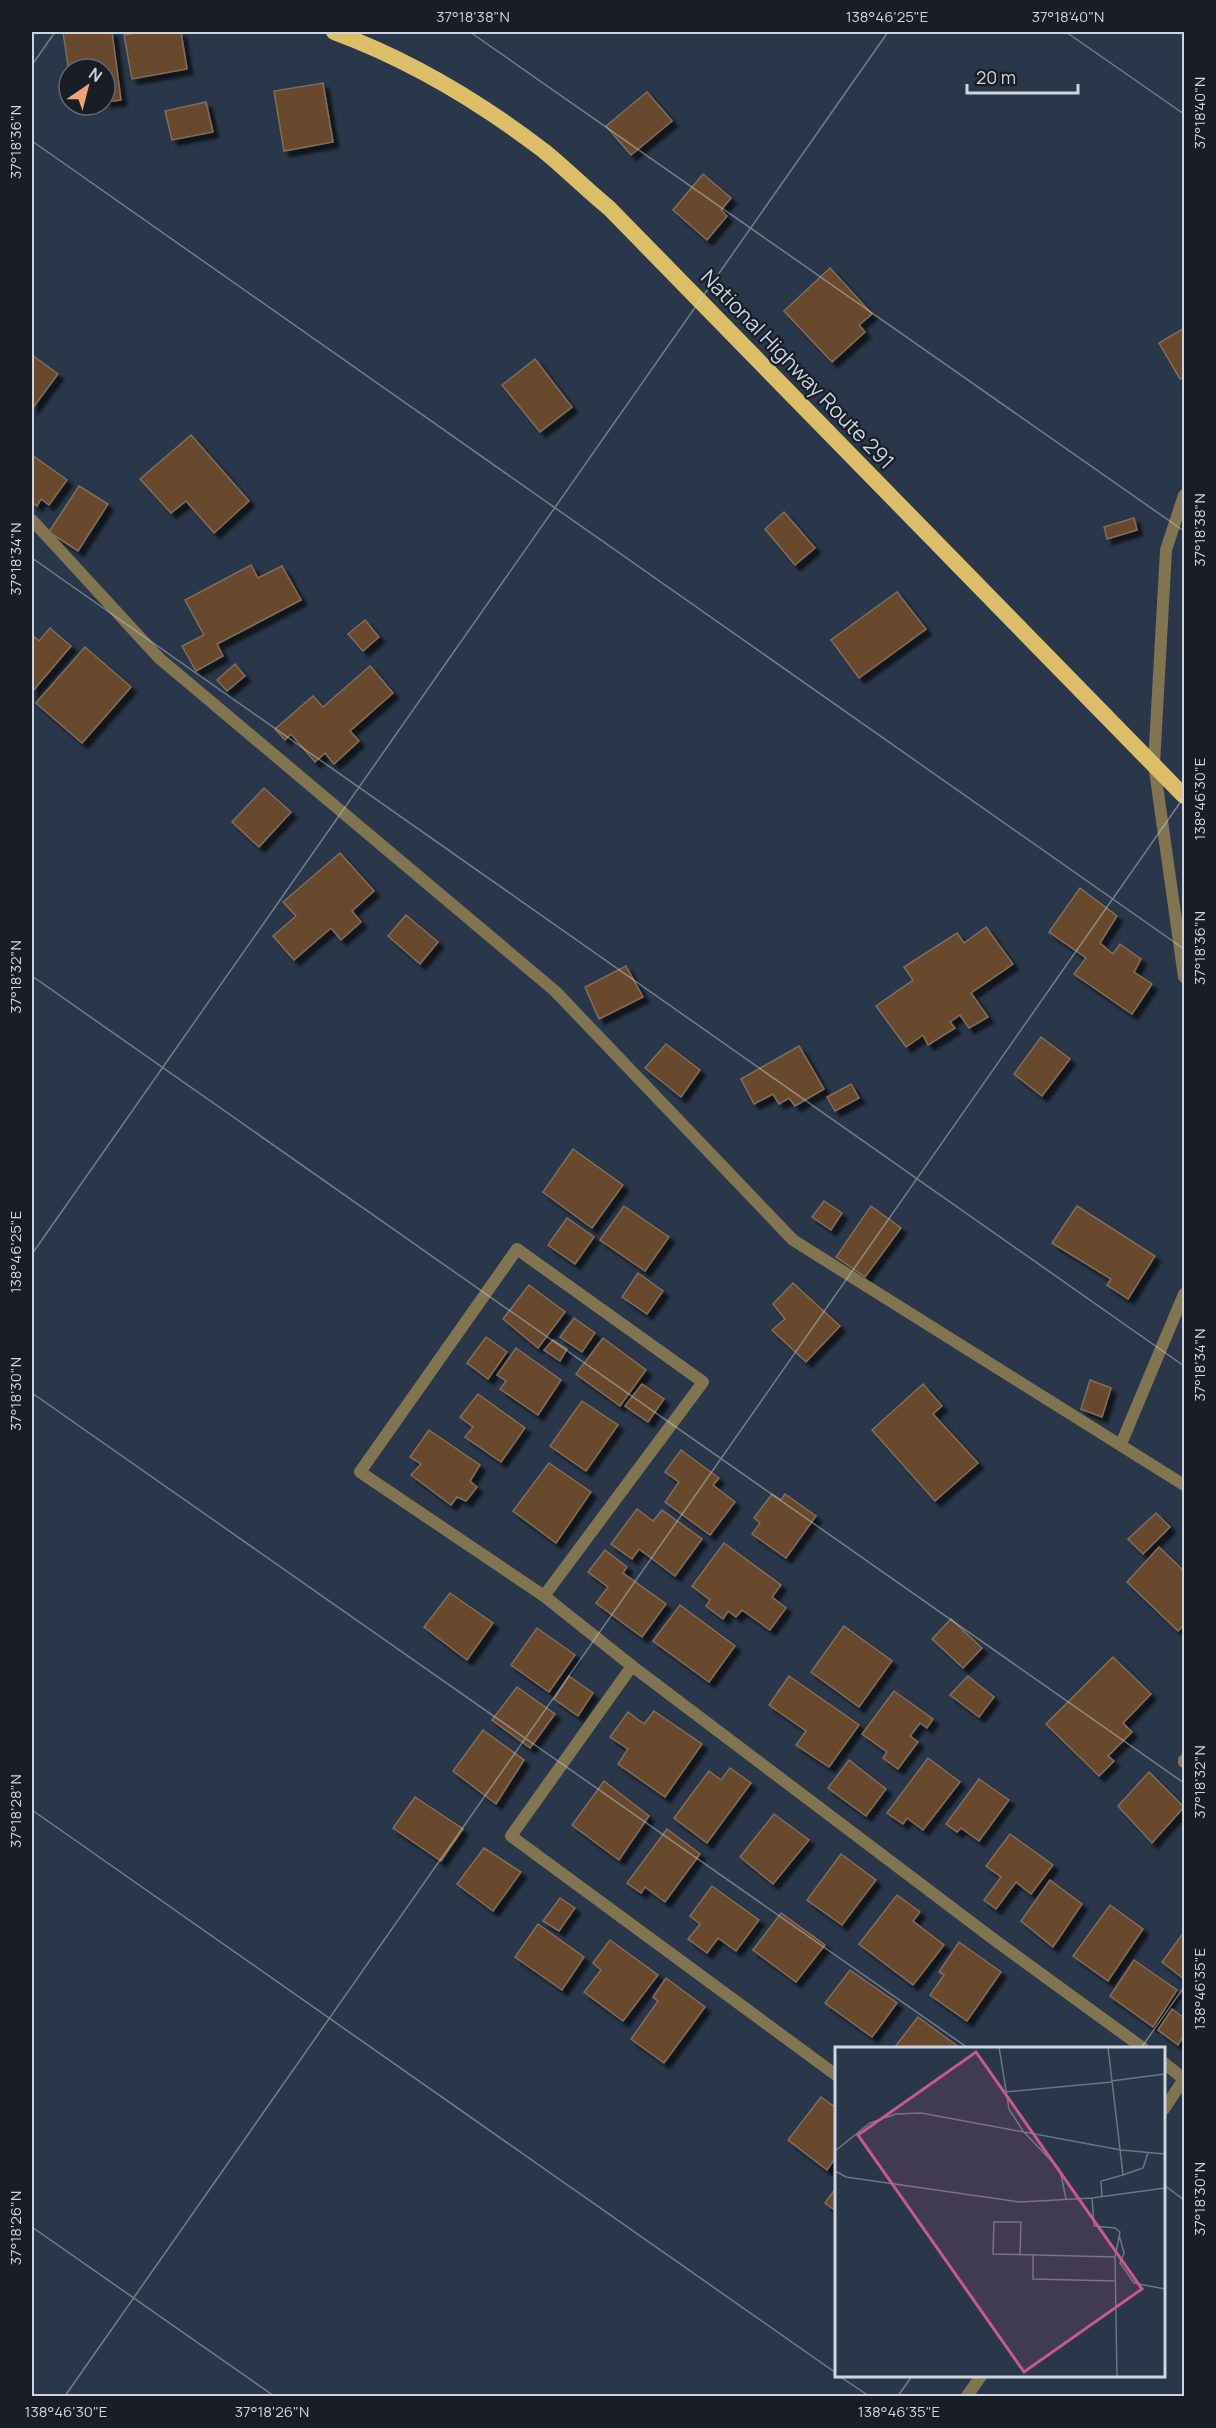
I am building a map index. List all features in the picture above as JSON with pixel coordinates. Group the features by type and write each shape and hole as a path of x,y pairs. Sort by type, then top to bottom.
{"highway":[{"name":"National Highway Route 291","path":"334,32 363,42 453,88 544,152 609,208 1185,796"}],"street":[{"path":"1185,495 1166,550 1154,764 1185,977"},
{"path":"32,520 159,658 555,991 793,1240 1185,1485"},
{"path":"544,1596 703,1382 517,1249 360,1472 544,1596 632,1666 1140,2047"},
{"path":"1120,1444 1185,1294"},
{"path":"632,1666 511,1836 835,2074"},
{"path":"1165,2064 1185,2079 1165,2108"},
{"path":"967,2397 980,2377"}],"building":[{"path":"63,32 112,32 115,57 67,57"},
{"path":"141,32 181,32 187,69 132,79 124,35"},
{"path":"117,70 121,100 117,100"},
{"path":"323,83 333,142 284,151 274,91"},
{"path":"647,92 672,121 631,155 606,126"},
{"path":"206,102 213,132 172,140 165,111"},
{"path":"703,174 731,198 721,210 727,216 707,240 673,210"},
{"path":"830,268 872,314 859,325 865,332 832,362 784,311"},
{"path":"1184,328 1184,377 1180,379 1159,343"},
{"path":"32,355 58,374 32,409"},
{"path":"535,359 572,407 540,432 502,385"},
{"path":"191,435 249,501 214,533 186,501 171,513 140,479"},
{"path":"32,455 67,480 49,505 41,499 37,506 32,502"},
{"path":"79,486 108,504 78,551 49,532"},
{"path":"784,512 815,548 795,565 765,529"},
{"path":"1134,518 1137,530 1107,539 1104,527"},
{"path":"251,565 258,578 282,566 301,600 217,644 223,656 196,671 182,646 204,635 185,600"},
{"path":"897,592 926,629 859,678 831,640"},
{"path":"365,620 379,637 363,651 348,634"},
{"path":"50,628 71,646 32,692 32,635 39,641"},
{"path":"85,647 131,687 82,743 36,703"},
{"path":"235,664 245,676 227,691 217,680"},
{"path":"370,666 393,693 350,731 359,741 334,764 325,753 315,762 291,734 285,740 275,729 313,696 323,707"},
{"path":"264,788 291,812 259,847 232,822"},
{"path":"340,853 374,891 352,911 361,922 341,940 331,928 294,960 273,936 296,916 283,902"},
{"path":"1080,888 1117,916 1100,943 1113,954 1120,944 1141,959 1134,972 1152,984 1132,1014 1074,974 1086,958 1049,932"},
{"path":"406,915 438,942 420,964 388,936"},
{"path":"986,927 1013,964 971,993 988,1017 969,1028 960,1015 950,1022 955,1028 928,1045 923,1035 906,1047 876,1006 913,980 904,967 957,933 964,943"},
{"path":"626,966 643,997 599,1019 585,987"},
{"path":"1041,1037 1070,1059 1042,1096 1014,1074"},
{"path":"666,1044 700,1070 681,1097 645,1068"},
{"path":"799,1046 824,1089 795,1106 789,1098 779,1104 773,1094 754,1104 741,1079"},
{"path":"851,1084 859,1098 835,1111 827,1097"},
{"path":"573,1149 623,1185 592,1228 543,1192"},
{"path":"824,1201 842,1213 831,1230 812,1217"},
{"path":"624,1206 669,1237 645,1271 600,1240"},
{"path":"871,1206 901,1228 865,1277 836,1257"},
{"path":"1077,1206 1155,1256 1128,1299 1107,1285 1111,1279 1052,1243"},
{"path":"567,1218 594,1237 575,1264 548,1245"},
{"path":"638,1273 663,1291 647,1314 622,1297"},
{"path":"793,1283 840,1326 806,1362 772,1330 785,1319 773,1304"},
{"path":"529,1285 565,1312 538,1348 503,1319"},
{"path":"574,1318 595,1333 582,1352 560,1337"},
{"path":"486,1337 507,1352 488,1379 467,1363"},
{"path":"603,1338 646,1370 620,1406 576,1374"},
{"path":"553,1340 567,1349 560,1361 544,1350"},
{"path":"516,1348 561,1380 538,1415 500,1389 506,1381 497,1375"},
{"path":"1090,1380 1111,1388 1102,1417 1081,1409"},
{"path":"642,1384 664,1399 648,1422 625,1406"},
{"path":"923,1384 942,1406 933,1414 978,1463 935,1501 872,1430"},
{"path":"478,1394 525,1428 501,1462 465,1437 473,1427 460,1417"},
{"path":"582,1401 618,1425 586,1471 550,1446"},
{"path":"429,1430 480,1465 470,1481 477,1487 466,1501 457,1497 451,1505 411,1475 421,1464 410,1457"},
{"path":"681,1450 719,1478 713,1485 735,1502 710,1535 665,1502 679,1482 665,1472"},
{"path":"549,1463 591,1492 556,1543 513,1511"},
{"path":"772,1494 781,1500 785,1494 816,1516 786,1558 752,1534 760,1523 754,1518"},
{"path":"637,1509 653,1521 662,1510 702,1539 675,1576 639,1549 632,1559 611,1544"},
{"path":"1156,1513 1170,1527 1143,1554 1128,1539"},
{"path":"724,1543 781,1585 772,1597 786,1608 770,1630 742,1610 736,1617 728,1611 723,1619 706,1606 710,1600 692,1586"},
{"path":"1159,1547 1184,1571 1184,1625 1178,1631 1127,1582"},
{"path":"605,1550 627,1567 623,1573 666,1604 642,1637 596,1603 608,1587 588,1572"},
{"path":"450,1593 493,1623 467,1660 424,1627"},
{"path":"680,1605 735,1646 709,1682 653,1641"},
{"path":"951,1619 982,1648 963,1668 932,1639"},
{"path":"844,1626 892,1661 859,1707 811,1672"},
{"path":"537,1628 575,1655 549,1692 511,1665"},
{"path":"1113,1657 1151,1694 1123,1723 1132,1732 1108,1756 1114,1761 1099,1776 1046,1724"},
{"path":"569,1676 593,1693 578,1716 554,1699"},
{"path":"789,1676 859,1725 829,1767 796,1745 806,1731 769,1705"},
{"path":"968,1676 994,1697 979,1717 950,1695"},
{"path":"517,1687 555,1714 530,1748 492,1720"},
{"path":"894,1691 933,1719 927,1728 920,1723 910,1736 918,1742 898,1769 883,1758 887,1752 862,1734"},
{"path":"654,1711 702,1744 665,1797 618,1764 628,1749 610,1737 628,1712 644,1724"},
{"path":"483,1730 524,1760 496,1804 453,1771"},
{"path":"928,1758 960,1782 923,1830 907,1818 903,1824 887,1813"},
{"path":"849,1760 886,1789 866,1816 828,1788"},
{"path":"730,1768 751,1783 707,1843 674,1818 709,1771 721,1780"},
{"path":"1149,1772 1184,1807 1152,1843 1118,1806"},
{"path":"979,1779 1009,1800 979,1841 961,1828 957,1832 946,1824"},
{"path":"604,1781 649,1816 619,1860 572,1825"},
{"path":"415,1797 463,1829 441,1861 393,1828"},
{"path":"774,1814 809,1840 773,1884 740,1857"},
{"path":"667,1829 700,1854 665,1902 645,1887 641,1893 627,1883"},
{"path":"1010,1834 1053,1865 1031,1894 1016,1882 996,1909 984,1900 1001,1877 986,1866"},
{"path":"484,1848 521,1872 493,1911 457,1884"},
{"path":"841,1854 876,1880 842,1925 807,1900"},
{"path":"1050,1880 1082,1904 1053,1947 1021,1921"},
{"path":"712,1886 759,1920 736,1951 718,1938 707,1953 688,1939 700,1924 690,1916"},
{"path":"897,1895 920,1912 913,1921 944,1945 913,1985 859,1944"},
{"path":"560,1898 575,1908 559,1931 543,1921"},
{"path":"1110,1905 1143,1929 1108,1981 1073,1956"},
{"path":"781,1913 825,1945 796,1982 753,1950"},
{"path":"538,1924 584,1957 562,1990 515,1957"},
{"path":"1184,1932 1184,1979 1162,1962"},
{"path":"610,1940 658,1975 623,2021 584,1992 601,1970 593,1963"},
{"path":"959,1942 1001,1972 967,2021 930,1995 944,1975 939,1972"},
{"path":"1134,1960 1177,1990 1153,2027 1110,1996"},
{"path":"850,1970 897,2003 872,2037 825,2003"},
{"path":"666,1978 705,2007 664,2063 631,2039 658,2001 653,1997"},
{"path":"1172,2009 1184,2018 1184,2035 1178,2045 1158,2030"},
{"path":"918,2017 959,2047 895,2047"},
{"path":"821,2097 835,2107 835,2158 827,2170 788,2140"},
{"path":"835,2189 835,2210 825,2203"}]}
